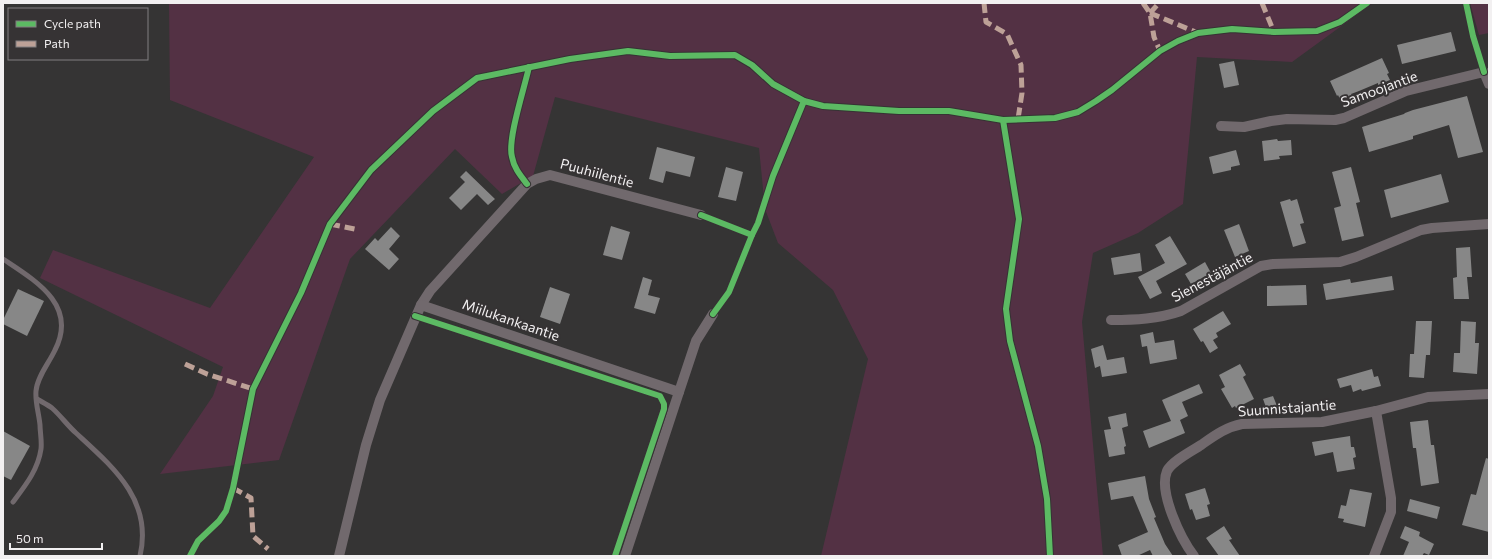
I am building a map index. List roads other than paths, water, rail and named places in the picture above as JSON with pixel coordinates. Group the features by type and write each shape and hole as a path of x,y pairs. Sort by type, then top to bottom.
{"street":[{"name":"Samoojantie","path":"1221,126 1244,126 1287,119 1335,120 1344,118 1406,91 1484,72 1489,84"},
{"name":"Puuhiilentie","path":"421,305 430,291 527,184 536,179 550,175 701,215"},
{"name":"Sienestäjäntie","path":"1111,320 1142,320 1171,315 1181,311 1261,266 1273,264 1340,262 1356,257 1421,230 1489,224"},
{"name":"Miilukankaantie","path":"421,305 679,392"},
{"path":"339,556 366,445 380,400 421,305"},
{"path":"625,556 696,341 713,314"},
{"name":"Suunnistajantie","path":"1194,556 1185,545 1177,529 1166,490 1165,480 1168,469 1178,460 1218,433 1232,426 1242,424 1322,422 1376,411 1428,396 1489,394"},
{"path":"1374,556 1391,512 1391,498 1376,411"}],"lane":[{"path":"3,260 32,278 52,297 60,313 62,330 56,350 43,371 36,391 41,449 34,472 13,502"},
{"path":"37,399 52,409 108,463 125,483 136,500 141,515 142,548 140,556"}]}
